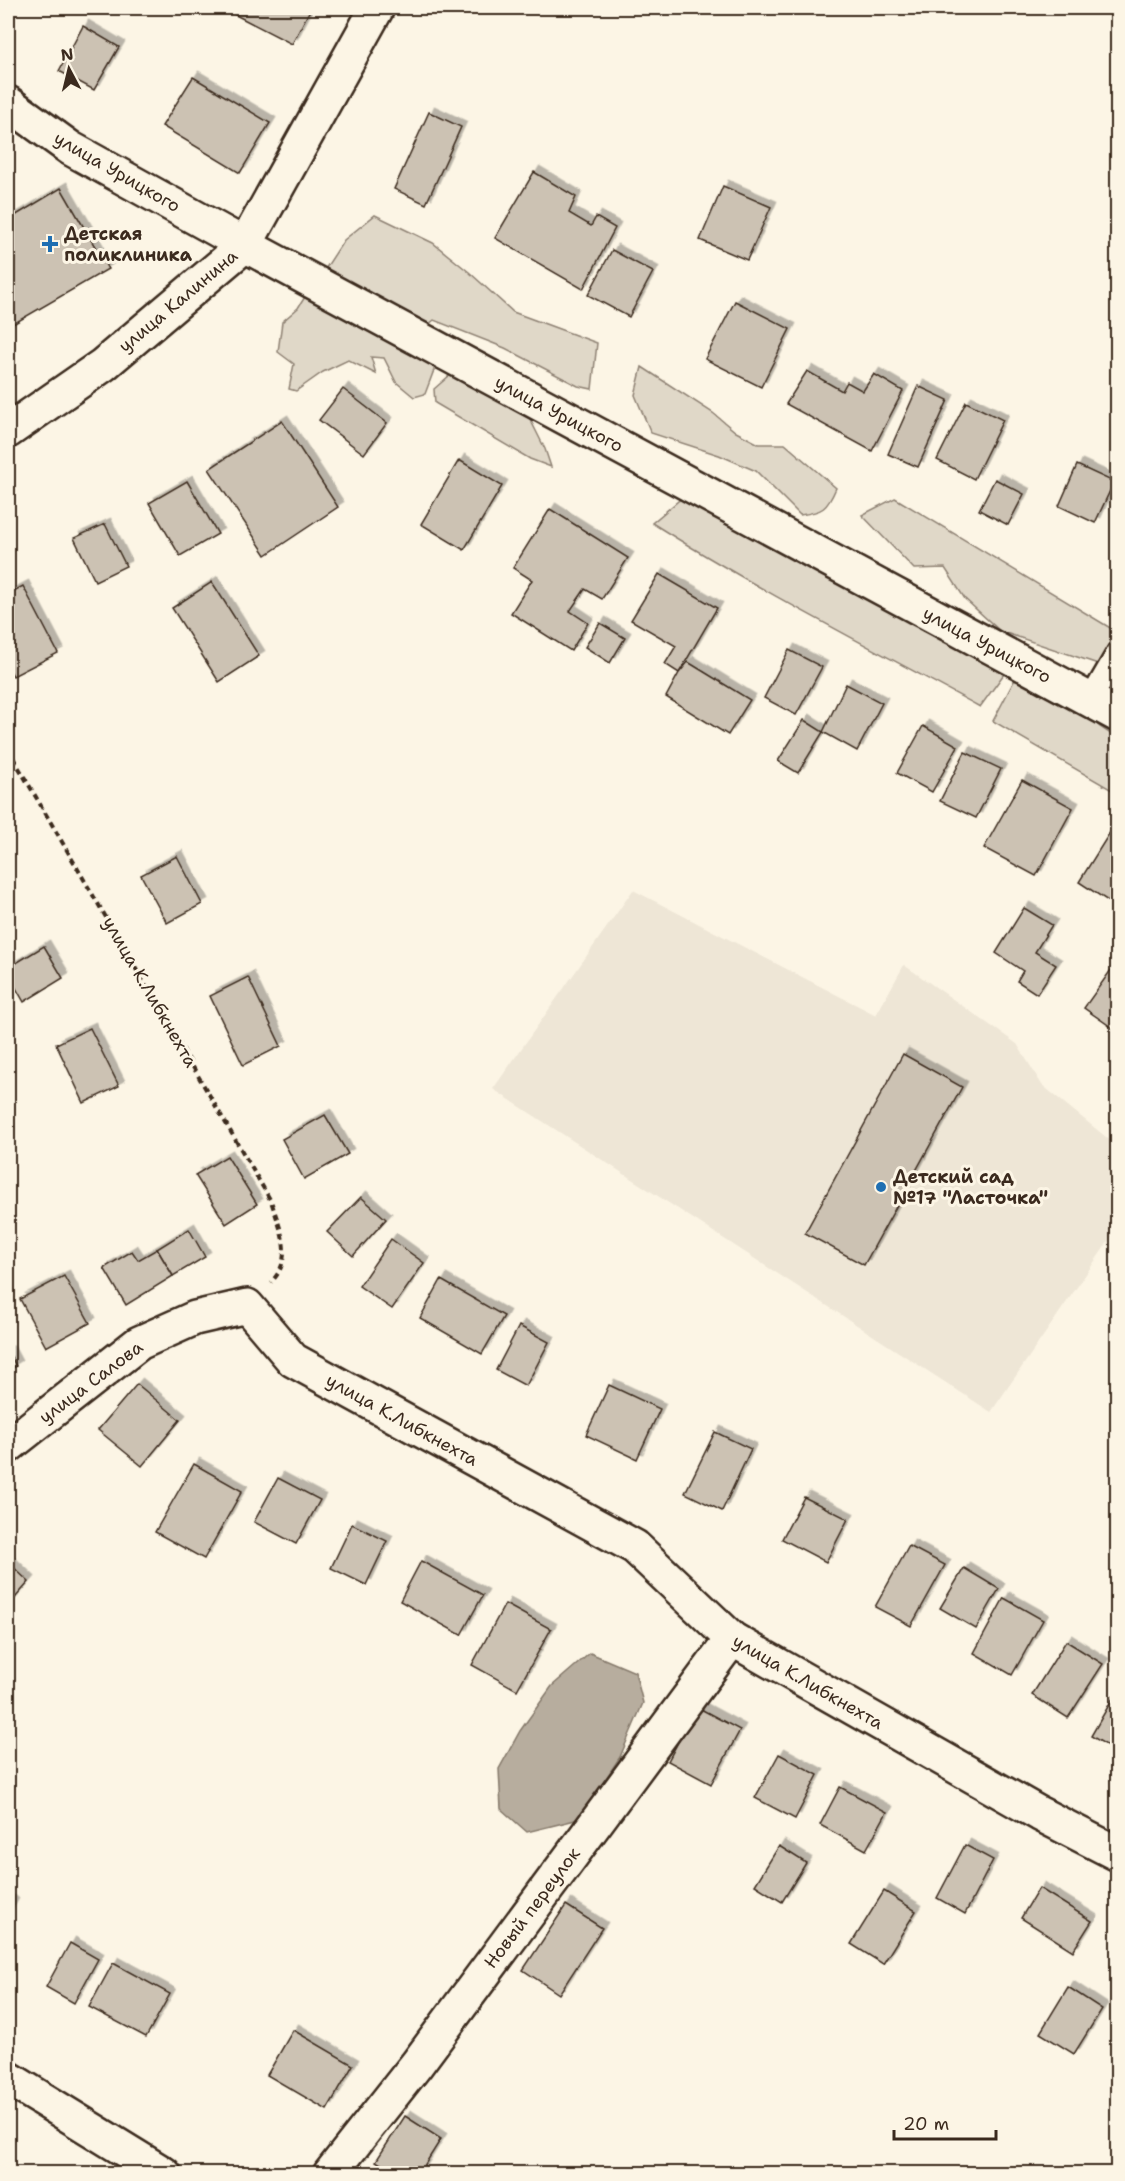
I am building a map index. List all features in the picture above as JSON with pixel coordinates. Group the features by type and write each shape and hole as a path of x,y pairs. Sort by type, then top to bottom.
{"street":[{"name":"улица Калинина","path":"8,431 103,365 245,244 377,8"},
{"name":"улица Урицкого","path":"8,103 70,148 1104,708"},
{"name":"улица Салова","path":"8,1446 139,1343 195,1318 247,1306"},
{"name":"улица К.Либкнехта","path":"247,1306 293,1360 635,1547 732,1639 1040,1814 1118,1854"},
{"name":"Новый переулок","path":"330,2174 417,2064 732,1639"},
{"path":"8,2078 164,2174"}],"lane":[{"path":"1104,708 1118,652"}],"path":[{"name":"улица К.Либкнехта","path":"8,748 271,1201 285,1243 280,1273 247,1306"}],"shaded area":[{"path":"375,215 433,243 513,312 597,343 592,389 578,386 505,348 434,320 423,329 320,277 344,240"},
{"path":"308,292 434,355 434,370 425,394 414,397 396,382 384,358 371,357 376,374 348,360 323,372 296,391 289,389 294,364 278,352 282,322 298,308"},
{"path":"642,367 713,413 736,432 759,444 785,444 836,488 830,501 819,511 800,515 756,471 719,455 651,433 635,395"},
{"path":"449,376 466,376 526,411 545,449 551,467 530,459 435,403 434,389"},
{"path":"690,491 932,634 1009,667 980,707 814,618 652,523"},
{"path":"895,498 1117,632 1117,676 1098,664 1000,631 965,599 945,568 914,569 862,515"},
{"path":"1034,678 1059,692 1100,727 1117,738 1117,793 993,721 1014,681"},
{"name":"Детский сад №17 \"Ласточка\"","path":"633,890 876,1015 904,965 1017,1044 1042,1085 1117,1146 1117,1229 991,1412 493,1089"},
{"path":"590,1653 635,1672 643,1703 620,1757 579,1819 527,1832 501,1809 499,1769 520,1731 552,1686"}],"building":[{"path":"222,8 311,8 292,44"},
{"path":"83,26 119,47 94,90 59,71"},
{"path":"193,77 270,123 240,173 162,126"},
{"path":"429,112 461,127 426,204 394,189"},
{"path":"534,172 576,197 569,213 591,226 596,217 615,228 583,289 495,238"},
{"path":"723,186 771,207 747,260 700,240"},
{"name":"Детская поликлиника","path":"61,188 108,269 8,327 8,220"},
{"path":"612,250 653,272 629,317 588,295"},
{"path":"735,301 790,329 761,387 705,359"},
{"path":"807,371 842,391 847,382 863,391 874,374 903,391 872,451 786,404"},
{"path":"918,386 948,400 918,467 888,454"},
{"path":"343,389 387,423 364,454 319,420"},
{"path":"966,402 1003,420 974,479 937,460"},
{"path":"282,421 338,507 266,555 209,469"},
{"path":"459,460 502,486 464,550 421,524"},
{"path":"1077,465 1114,482 1095,523 1059,506"},
{"path":"995,479 1024,494 1008,525 979,510"},
{"path":"187,481 218,534 180,556 149,503"},
{"path":"550,509 628,558 602,599 585,589 570,611 588,623 571,651 511,613 532,580 513,568"},
{"path":"105,524 126,566 95,581 74,538"},
{"path":"659,574 717,608 679,673 665,664 676,646 631,620"},
{"path":"212,582 259,656 219,682 172,608"},
{"path":"23,586 58,653 13,676 8,667 8,594"},
{"path":"600,623 625,638 610,663 585,647"},
{"path":"789,650 822,667 796,715 764,698"},
{"path":"688,662 750,700 728,735 666,697"},
{"path":"846,684 882,703 857,751 823,732"},
{"path":"804,720 823,732 798,773 778,761"},
{"path":"923,726 958,746 932,792 897,773"},
{"path":"965,752 1001,769 976,818 940,801"},
{"path":"1022,780 1073,808 1036,876 984,848"},
{"path":"1112,829 1118,833 1118,893 1111,903 1079,882"},
{"path":"177,856 202,904 167,923 141,875"},
{"path":"1024,908 1052,925 1035,952 1056,965 1037,994 1017,981 1023,971 996,953"},
{"path":"44,946 63,978 24,1002 8,974 8,968"},
{"path":"1118,960 1118,1023 1114,1029 1084,1008"},
{"path":"248,977 281,1046 243,1065 210,996"},
{"path":"90,1028 119,1086 84,1103 56,1044"},
{"path":"903,1054 962,1087 864,1265 805,1233"},
{"path":"325,1115 348,1154 304,1179 282,1139"},
{"path":"227,1156 257,1204 226,1224 195,1175"},
{"path":"361,1197 386,1219 353,1256 327,1232"},
{"path":"189,1229 205,1257 173,1276 157,1249"},
{"path":"391,1239 424,1263 392,1309 359,1286"},
{"path":"157,1249 173,1276 126,1305 104,1268 132,1251 138,1260"},
{"path":"64,1276 90,1323 46,1347 20,1299"},
{"path":"441,1280 504,1316 482,1354 420,1318"},
{"path":"519,1326 549,1342 526,1386 496,1370"},
{"path":"8,1351 16,1366 8,1371"},
{"path":"137,1384 180,1420 142,1466 98,1430"},
{"path":"609,1385 660,1409 637,1459 586,1435"},
{"path":"715,1432 751,1449 722,1511 685,1493"},
{"path":"194,1464 242,1491 204,1559 155,1532"},
{"path":"278,1478 320,1500 296,1544 254,1522"},
{"path":"804,1497 848,1519 826,1562 782,1539"},
{"path":"352,1524 387,1541 366,1585 331,1568"},
{"path":"909,1546 945,1565 911,1626 875,1607"},
{"path":"421,1561 483,1595 461,1635 400,1601"},
{"path":"8,1562 29,1582 8,1606"},
{"path":"964,1568 999,1589 976,1629 940,1608"},
{"path":"1004,1598 1043,1620 1012,1675 974,1653"},
{"path":"505,1604 551,1629 517,1690 472,1665"},
{"path":"1066,1641 1103,1664 1068,1718 1032,1695"},
{"path":"1118,1691 1118,1752 1091,1736"},
{"path":"697,1707 740,1730 711,1784 668,1761"},
{"path":"779,1754 818,1775 795,1819 755,1798"},
{"path":"840,1787 887,1812 866,1850 820,1825"},
{"path":"965,1845 993,1860 965,1914 937,1898"},
{"path":"779,1846 806,1863 782,1902 755,1885"},
{"path":"1039,1888 1092,1921 1073,1951 1021,1918"},
{"path":"884,1891 916,1911 883,1964 851,1944"},
{"path":"8,1900 13,1904 8,1913"},
{"path":"566,1905 602,1928 559,1994 523,1970"},
{"path":"70,1943 98,1959 74,2003 46,1987"},
{"path":"113,1963 170,1994 146,2037 89,2007"},
{"path":"1068,1987 1102,2009 1074,2054 1040,2033"},
{"path":"293,2030 353,2065 327,2110 267,2075"},
{"path":"405,2116 441,2139 419,2174 396,2174 376,2161"}],"place":[{"name":"Детская поликлиника","path":"50,244"},
{"name":"Детский сад №17 \"Ласточка\"","path":"881,1187"}]}
